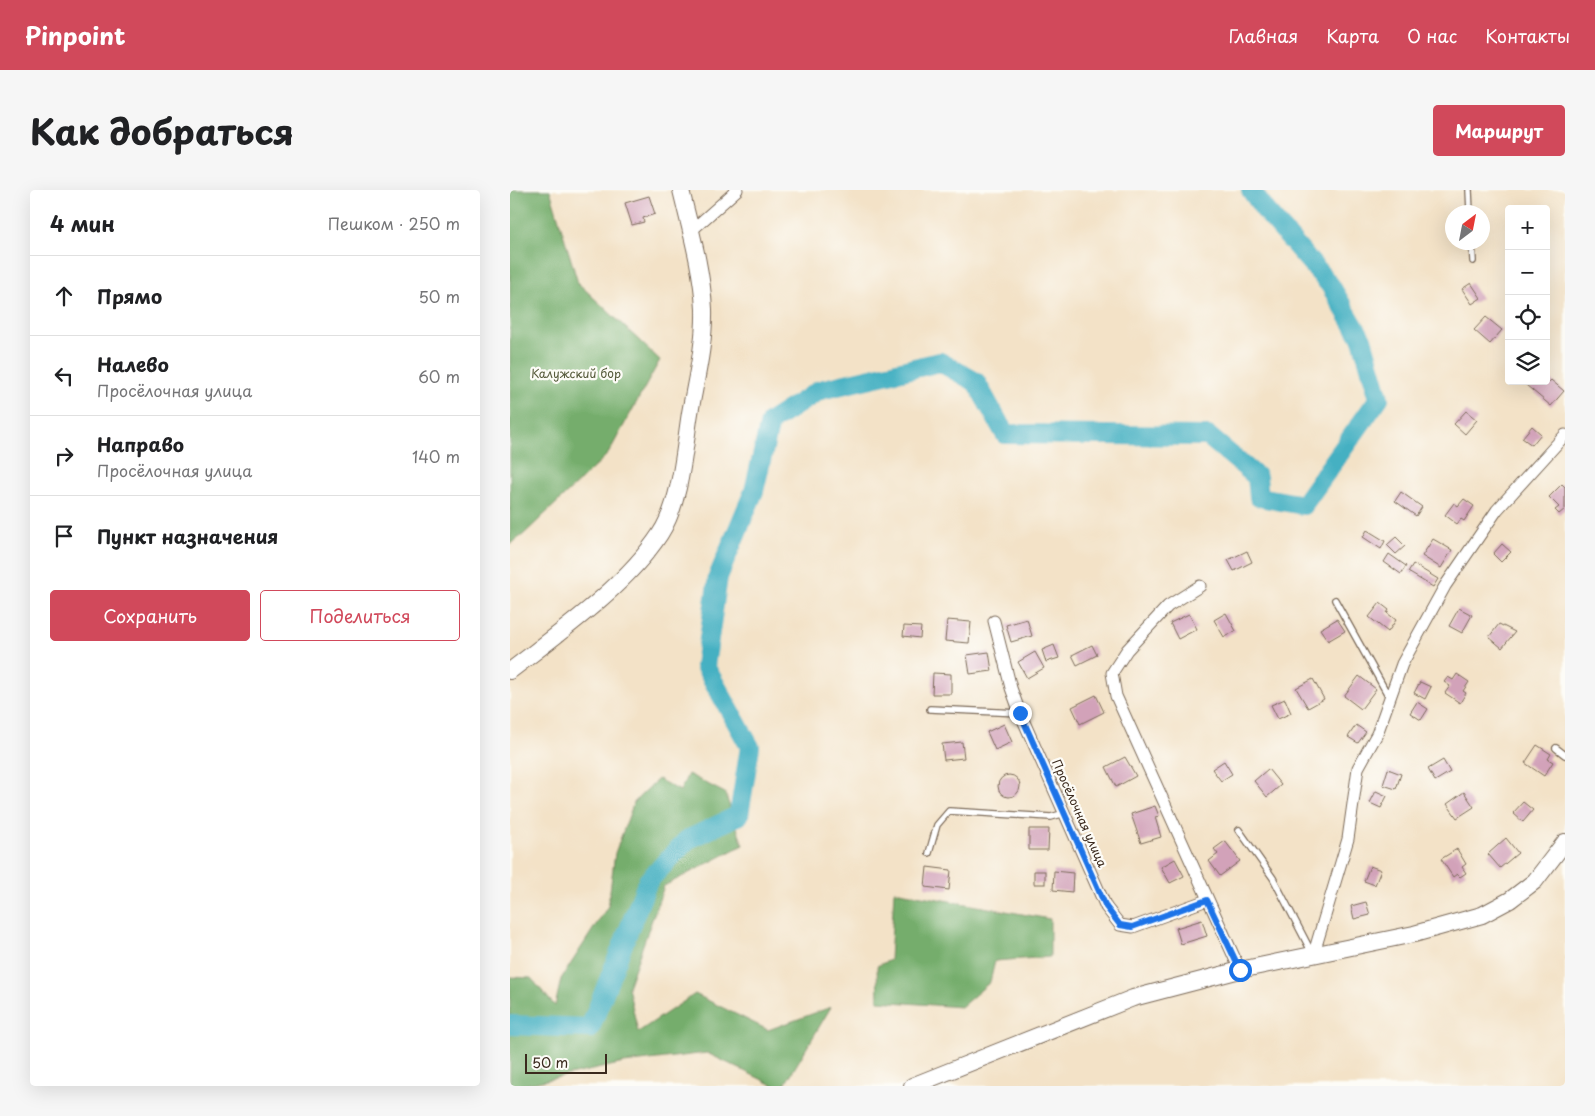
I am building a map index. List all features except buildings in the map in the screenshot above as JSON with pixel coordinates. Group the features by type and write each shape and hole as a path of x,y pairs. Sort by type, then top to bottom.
{"street":[{"path":"510,671 586,610 629,571 661,532 669,517 678,483 703,336 704,308 691,231 681,190"},
{"path":"691,231 737,190"},
{"path":"1313,956 1348,838 1358,768 1377,734 1402,664 1444,586 1497,510 1565,435"},
{"path":"1200,586 1168,606 1127,650 1112,673 1116,696 1240,970"},
{"name":"Просёлочная улица","path":"994,621 1011,688 1020,713 1106,907 1120,925 1132,927 1207,900"},
{"path":"912,1086 1134,998 1240,970 1414,934 1482,915 1510,900 1535,880 1565,842"}],"lane":[{"path":"1469,190 1470,205"},
{"path":"1472,250 1473,261"},
{"path":"1335,600 1389,697"},
{"path":"930,709 1020,713"},
{"path":"1556,748 1565,754"},
{"path":"928,853 937,825 949,811 1051,817 1065,813"},
{"path":"1239,830 1273,878 1313,956"}],"green space":[{"name":"Калужский бор","path":"510,190 550,190 578,283 660,360 608,454 523,535 510,544"},
{"path":"688,774 725,793 743,845 664,886 628,987 638,1032 695,994 768,1030 831,1007 784,1086 775,1086 707,1053 624,1063 519,1086 510,1086 510,977 531,978 555,1006 561,979 608,906 615,853 634,802 658,779 680,791"},
{"path":"894,891 1050,919 1050,957 995,961 990,982 961,1007 878,1001 877,966 890,960"}],"waterway":[{"path":"510,1025 590,1028 648,881 687,840 739,815 750,747 705,666 718,577 754,491 770,422 820,390 940,362 976,382 1005,434 1208,436 1257,477 1259,497 1303,505 1379,398 1362,339 1330,285 1264,209 1251,190"}],"route":[{"path":"1020,713 1106,907 1120,925 1132,927 1207,900 1240,970"}]}
